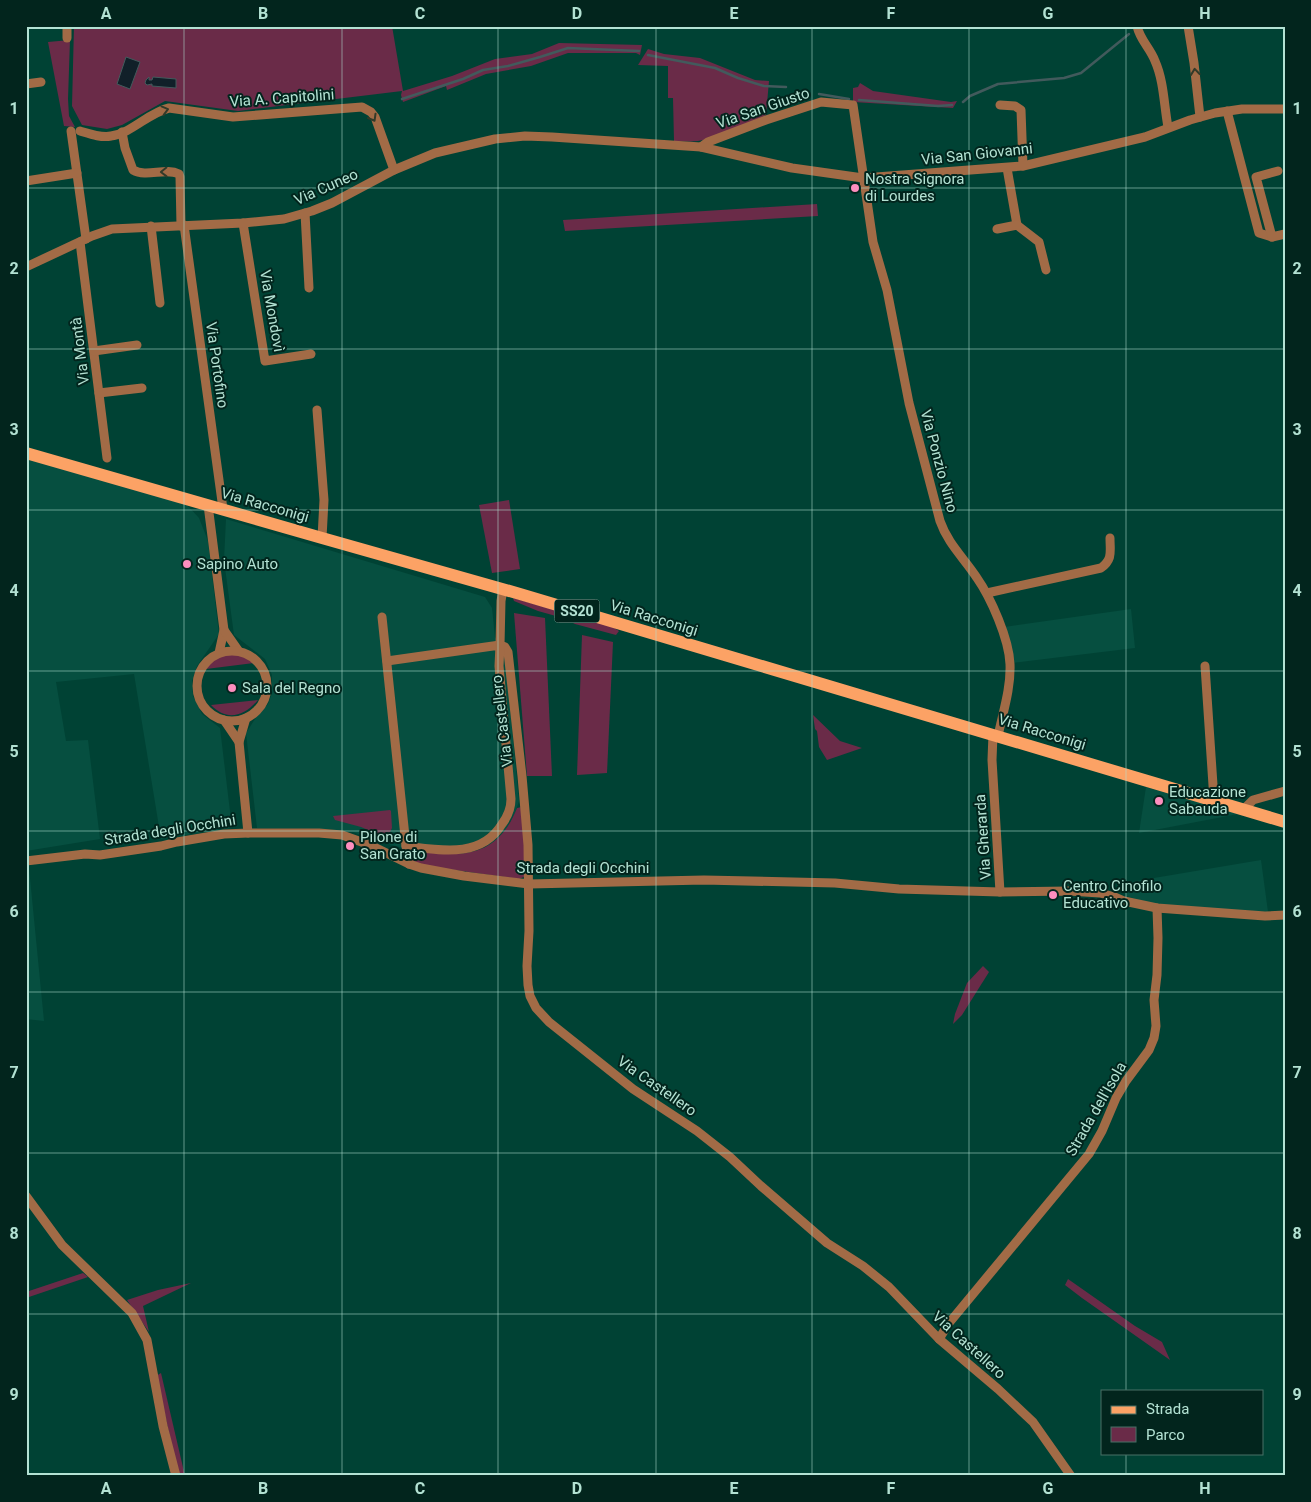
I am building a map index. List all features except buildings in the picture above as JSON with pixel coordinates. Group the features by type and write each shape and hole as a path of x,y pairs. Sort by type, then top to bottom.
{"main road":[{"name":"Via Racconigi","path":"26,452 503,589 1285,822"}],"street":[{"path":"67,26 67,38"},
{"path":"1188,26 1200,117"},
{"path":"1138,31 1152,54 1159,71 1168,127"},
{"path":"26,84 41,82"},
{"name":"Via San Giusto","path":"701,147 708,142 766,120 821,102 853,105 864,178"},
{"path":"1000,105 1015,106 1021,110 1024,166"},
{"name":"Via A. Capitolini","path":"75,131 112,136 169,108 234,117 362,107 371,112 375,117 394,170"},
{"name":"Via San Giovanni","path":"607,141 701,147 792,168 864,178 1024,166 1145,137 1168,127 1227,111 1285,109"},
{"path":"1227,111 1259,233 1272,237 1285,234"},
{"name":"Via Montà","path":"75,131 83,240 107,458"},
{"name":"Via Portofino","path":"122,132 125,148 133,170 139,173 171,172 178,174 180,177 182,225 223,509"},
{"name":"Via Cuneo","path":"26,267 83,240 112,229 243,223 284,219 332,203 394,170 435,153 495,139 543,137 607,141"},
{"path":"1007,168 1017,225 1038,242 1046,270"},
{"path":"1272,237 1256,177 1278,171"},
{"path":"26,181 77,173"},
{"name":"Via Ponzio Nino","path":"864,178 873,242 887,290 909,402 940,520 946,538 970,567 987,593 1005,639 1010,663 1007,694 996,735"},
{"path":"305,213 309,288"},
{"name":"Via Mondovì","path":"243,223 265,361 311,354"},
{"path":"996,229 1017,225"},
{"path":"151,226 160,303"},
{"path":"94,351 137,345"},
{"path":"99,393 142,388"},
{"path":"318,410 324,500 322,538"},
{"path":"208,505 224,630 219,653"},
{"path":"987,593 1101,568 1108,563 1110,538"},
{"name":"Via Castellero","path":"503,589 500,645 505,647 508,652 524,795 529,884 528,985 530,996 536,1008 549,1022 633,1088 730,1157 812,1232 863,1266 889,1287 939,1339 998,1389 1033,1422 1071,1476"},
{"path":"382,617 409,864"},
{"path":"224,630 238,650"},
{"path":"387,661 500,645 499,666 511,808 498,832 490,840 472,847 459,850 444,850 406,846"},
{"path":"228,650 238,650 258,661 264,670 267,692 263,703 256,712 239,720 224,720 207,710 201,702 197,683 199,674 210,658 228,650"},
{"path":"1205,666 1214,800"},
{"path":"246,718 239,742 248,833"},
{"path":"224,720 239,742"},
{"name":"Via Gherarda","path":"996,735 992,760 1000,892 1069,891 1100,893 1124,901 1157,908 1265,916 1285,914"},
{"path":"1244,809 1253,800 1285,791"},
{"name":"Strada degli Occhini","path":"26,861 85,854 100,855 224,834 310,833 342,835 370,845 409,864 464,876 529,884 704,880 835,883 900,889 1000,892"},
{"name":"Strada dell'Isola","path":"939,1339 949,1323 1088,1154 1102,1131 1116,1098 1148,1050 1154,1038 1156,1026 1154,1000 1157,974 1157,908"},
{"path":"26,1196 62,1245 132,1313 147,1340 163,1426 176,1476"}],"shaded area":[{"path":"126,57 140,62 130,89 117,84"},
{"path":"149,77 149,80 152,80 153,77 176,79 176,88 152,86 152,84 147,85 145,83"},
{"path":"26,457 187,505 199,518 208,541 219,634 197,666 192,681 193,696 202,714 220,728 232,828 161,839 134,674 56,682 66,741 88,740 100,839 26,851"},
{"path":"226,519 485,597 492,608 495,637 505,654 519,801 506,829 494,843 469,853 444,855 410,850 353,832 321,829 257,828 246,733 268,704 272,693 272,675 265,659 234,635 224,560"},
{"path":"1131,609 1135,648 1012,663 1004,627"},
{"path":"1146,787 1238,814 1139,833"},
{"path":"1261,860 1268,912 1158,905 1126,896 1130,882"},
{"path":"26,868 29,868 44,1021 26,1019"}],"green space":[{"path":"74,26 392,26 403,91 452,76 495,59 532,54 559,43 642,45 640,55 636,53 568,53 531,66 486,74 447,90 446,86 403,102 402,91 238,111 165,101 122,125 107,129 82,125 72,106"},
{"path":"70,40 68,99 69,116 75,127 64,126 48,42"},
{"path":"648,49 664,54 700,58 755,80 769,81 766,115 716,137 698,141 674,141 673,98 668,98 668,66 638,65"},
{"path":"860,83 873,91 951,102 957,101 953,108 853,102 853,88 858,87"},
{"path":"817,204 818,216 565,231 563,220"},
{"path":"509,500 520,569 492,573 479,505"},
{"path":"513,598 611,626 619,631 616,635 575,624 514,601"},
{"path":"514,613 545,618 552,776 527,776"},
{"path":"582,635 613,642 607,773 577,775"},
{"path":"232,653 241,655 254,663 206,669 217,658"},
{"path":"258,700 247,710 235,715 223,714 211,705"},
{"path":"813,715 840,741 862,748 827,760 819,747"},
{"path":"522,807 526,876 519,879 426,866 412,861 410,850 459,854 487,846 498,838 517,808"},
{"path":"390,810 392,828 390,832 382,836 361,827 335,820 333,816"},
{"path":"983,966 989,972 962,1015 953,1024 967,983"},
{"path":"83,1273 88,1277 26,1298 26,1292"},
{"path":"1068,1279 1135,1326 1162,1342 1170,1360 1065,1285"},
{"path":"191,1283 143,1306 149,1332 127,1300 158,1290"},
{"path":"161,1373 185,1476 179,1476 156,1376"}],"waterway":[{"path":"963,102 970,96 998,84 1064,78 1081,73 1129,34"},
{"path":"402,99 463,79 483,70 508,66 568,48 639,51"},
{"path":"648,55 715,68 764,86 786,87"},
{"path":"819,94 849,99"},
{"path":"859,100 938,106 952,105"}],"place":[{"name":"Nostra Signora di Lourdes","path":"855,188"},
{"name":"Sapino Auto","path":"187,564"},
{"name":"Sala del Regno","path":"232,688"},
{"name":"Educazione Sabauda","path":"1159,801"},
{"name":"Pilone di San Grato","path":"350,846"},
{"name":"Centro Cinofilo Educativo","path":"1053,895"}]}
